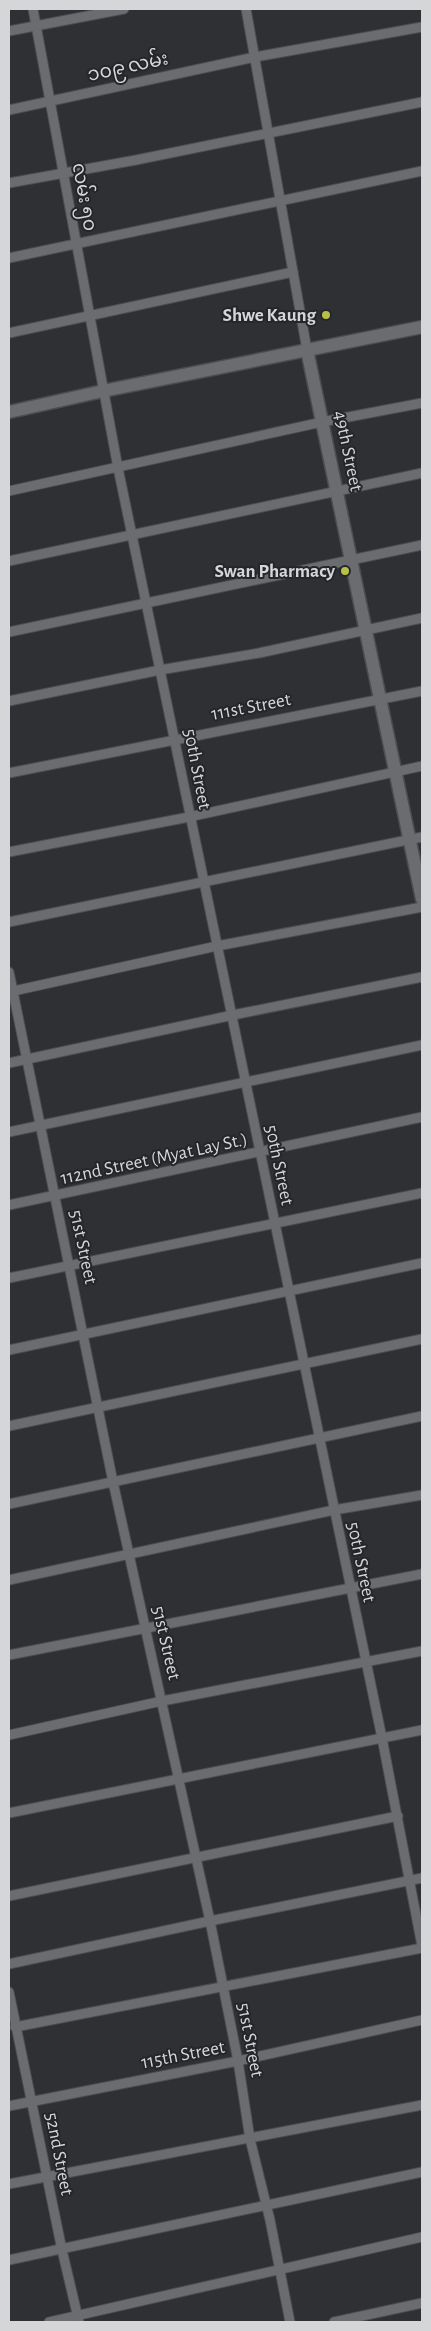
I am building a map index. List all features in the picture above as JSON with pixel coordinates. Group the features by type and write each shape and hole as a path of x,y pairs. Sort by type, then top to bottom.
{"main road":[{"path":"9,412 103,390 422,327"},
{"name":"49th Street","path":"307,350 396,771 416,838 422,899"}],"street":[{"name":"လမ်း ၅၀","path":"33,9 103,390"},
{"path":"9,31 124,9"},
{"name":"49th Street","path":"246,9 307,350"},
{"name":"၁၀၉ လမ်း","path":"9,110 255,57 422,27"},
{"path":"9,183 136,160 422,102"},
{"path":"9,258 422,171"},
{"path":"9,333 294,272"},
{"name":"50th Street","path":"103,390 189,817 233,1014 303,1363 398,1816 422,1947"},
{"path":"9,492 322,422 422,403"},
{"path":"9,561 422,473"},
{"path":"9,632 422,545"},
{"path":"9,701 160,670 259,653 422,618"},
{"name":"111st Street","path":"9,773 174,738 422,691"},
{"path":"9,852 189,817 422,766"},
{"path":"9,922 416,838"},
{"path":"11,991 218,946 422,907"},
{"name":"51st Street","path":"9,972 11,991 41,1125 113,1482 210,1921 238,2061 250,2139 267,2205 290,2322"},
{"path":"9,1063 233,1014 422,977"},
{"path":"9,1132 422,1046"},
{"name":"112nd Street (Myat Lay St.)","path":"9,1205 422,1117"},
{"path":"9,1278 422,1193"},
{"path":"9,1350 422,1263"},
{"path":"9,1426 422,1339"},
{"path":"9,1504 422,1416"},
{"path":"9,1580 334,1510 422,1495"},
{"path":"9,1656 422,1574"},
{"path":"9,1734 422,1651"},
{"path":"9,1813 422,1730"},
{"path":"9,1896 398,1816"},
{"path":"9,1964 422,1878"},
{"path":"16,2027 422,1947"},
{"name":"52nd Street","path":"9,1992 46,2177 78,2320"},
{"name":"115th Street","path":"9,2106 238,2061 422,2020"},
{"path":"9,2184 422,2105"},
{"path":"9,2260 422,2172"},
{"path":"49,2322 78,2320 280,2269 422,2237"},
{"path":"334,2322 422,2303"}],"place":[{"name":"Shwe Kaung","path":"326,315"},
{"name":"Swan Pharmacy","path":"345,571"}]}
